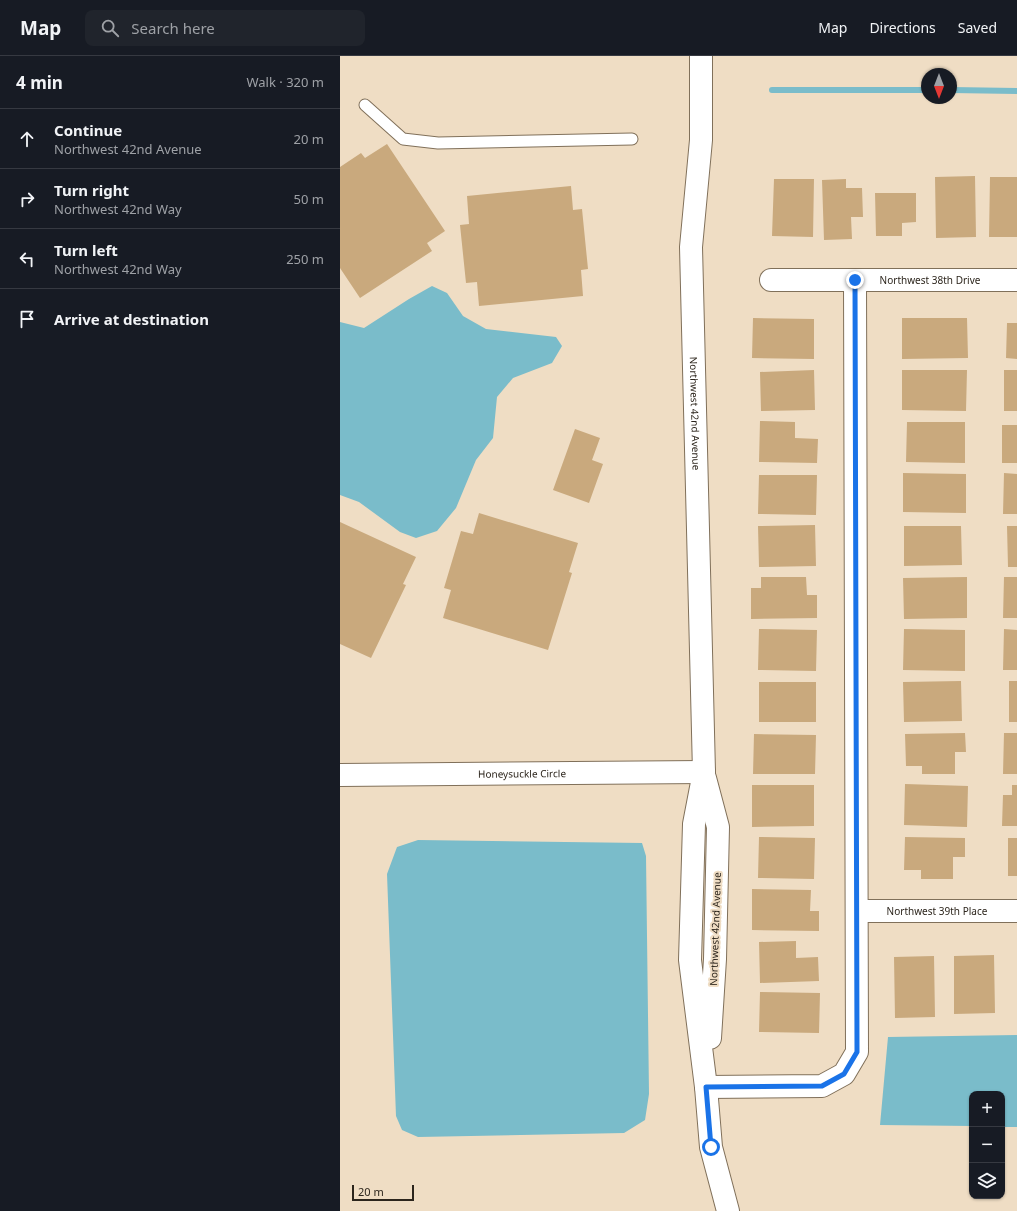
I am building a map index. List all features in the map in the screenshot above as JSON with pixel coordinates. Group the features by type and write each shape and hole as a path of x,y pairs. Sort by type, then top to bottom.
{"street":[{"name":"Northwest 42nd Avenue","path":"701,56 701,140 691,247 704,772 694,824 690,960 706,1087 711,1147 728,1211"},
{"name":"Northwest 38th Drive","path":"771,280 1017,280"},
{"path":"706,1087 822,1086 844,1074 857,1052 855,280"},
{"name":"Northwest 42nd Avenue","path":"704,772 718,827 715,959 706,1087"},
{"name":"Honeysuckle Circle","path":"340,775 704,772"},
{"name":"Northwest 39th Place","path":"857,911 1017,911"}],"lane":[{"path":"365,105 403,139 438,143 632,139"},
{"path":"691,930 716,930"}],"water":[{"path":"432,286 447,293 463,316 486,329 556,337 562,346 552,363 513,378 497,397 493,438 476,460 456,508 437,531 416,538 400,532 359,502 340,495 340,322 364,328"},
{"path":"418,840 642,843 646,856 649,1094 645,1120 624,1133 418,1137 402,1130 396,1116 387,874 397,847"},
{"path":"1017,1035 1017,1127 1005,1127 1005,1091 969,1091 969,1126 880,1125 888,1037"}],"building":[{"path":"387,144 445,231 427,243 432,251 360,298 340,268 340,167 361,153 365,158"},
{"path":"975,176 976,237 936,238 935,177"},
{"path":"990,177 1017,177 1017,237 989,237"},
{"path":"774,179 814,179 813,237 772,236"},
{"path":"846,179 846,188 862,188 863,217 851,217 852,239 824,240 822,180"},
{"path":"571,186 573,210 582,209 588,269 581,270 583,296 479,306 477,282 466,283 460,225 469,224 467,196"},
{"path":"875,193 916,193 916,222 902,223 902,236 876,236"},
{"path":"753,318 814,319 814,359 752,358"},
{"path":"902,318 967,318 968,358 902,359"},
{"path":"1007,323 1017,323 1017,359 1006,358"},
{"path":"814,370 815,410 761,411 760,372"},
{"path":"902,370 967,370 966,411 902,410"},
{"path":"1004,370 1017,370 1017,411 1004,411"},
{"path":"760,421 795,422 795,438 818,439 817,463 759,462"},
{"path":"907,422 965,422 965,463 906,462"},
{"path":"1002,425 1017,425 1017,463 1002,463"},
{"path":"575,429 600,438 592,460 603,464 589,503 553,490"},
{"path":"903,473 966,474 966,513 903,512"},
{"path":"1004,473 1017,474 1017,514 1003,514"},
{"path":"759,475 817,475 816,515 758,514"},
{"path":"479,513 578,543 569,572 572,573 548,650 443,618 451,590 444,588 461,531 473,534"},
{"path":"340,522 416,557 403,584 406,585 371,658 340,644"},
{"path":"815,525 816,566 759,567 758,526"},
{"path":"904,526 961,526 962,565 904,566"},
{"path":"1007,526 1017,526 1017,567 1008,567"},
{"path":"761,577 806,577 807,595 817,595 817,618 751,619 751,588 761,588"},
{"path":"967,577 967,618 904,619 903,578"},
{"path":"1004,577 1017,577 1017,618 1003,618"},
{"path":"759,629 817,630 816,671 758,670"},
{"path":"904,629 965,630 965,671 903,670"},
{"path":"1004,629 1017,630 1017,670 1003,670"},
{"path":"961,681 962,721 904,722 903,682"},
{"path":"1009,681 1017,681 1017,722 1009,722"},
{"path":"759,682 816,682 816,722 759,722"},
{"path":"965,733 966,752 955,752 955,774 922,774 922,766 906,766 905,734"},
{"path":"1004,733 1017,733 1017,774 1003,774"},
{"path":"754,734 816,735 815,774 753,774"},
{"path":"905,784 968,786 967,827 904,825"},
{"path":"752,785 814,785 814,826 752,827"},
{"path":"1012,785 1017,785 1017,826 1002,826 1003,795 1012,795"},
{"path":"759,837 815,838 814,879 758,878"},
{"path":"905,837 965,838 965,857 953,857 953,879 921,879 921,870 904,870"},
{"path":"1008,838 1017,838 1017,876 1008,876"},
{"path":"752,889 811,890 810,911 819,911 819,931 752,930"},
{"path":"796,941 796,958 818,957 819,981 760,983 759,942"},
{"path":"994,955 995,1013 954,1014 954,956"},
{"path":"934,956 935,1017 895,1018 894,957"},
{"path":"760,992 820,993 819,1033 759,1032"}],"waterway":[{"path":"772,90 921,90"},
{"path":"957,90 1017,91"}],"route":[{"path":"711,1147 706,1087 822,1086 844,1074 857,1052 855,280"}]}
